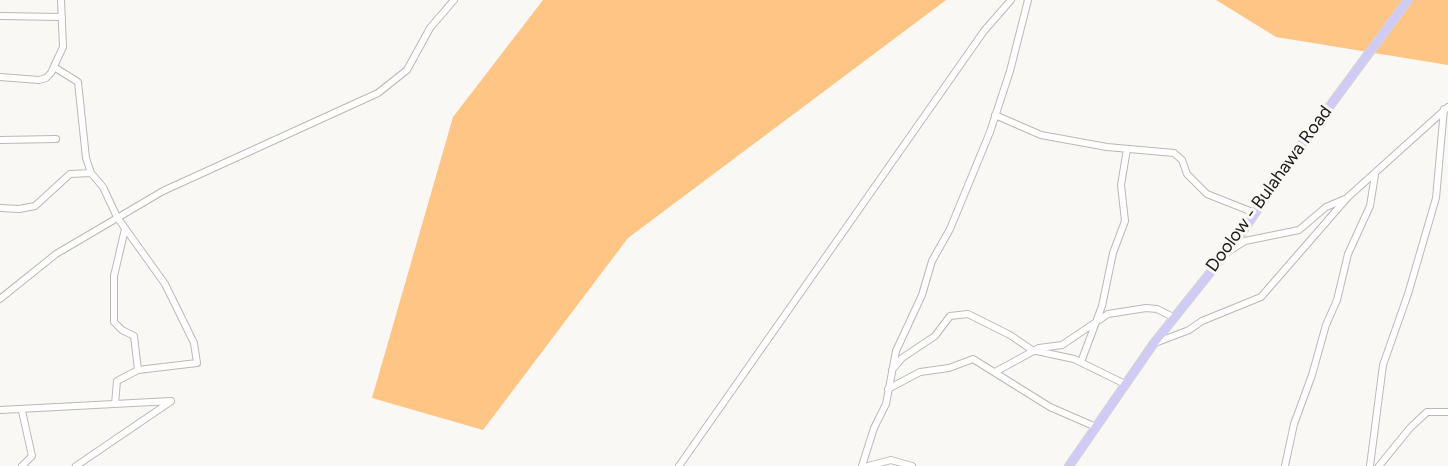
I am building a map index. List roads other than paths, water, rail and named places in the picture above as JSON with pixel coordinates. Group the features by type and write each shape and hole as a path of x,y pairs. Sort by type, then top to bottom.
{"main road":[{"name":"Doolow - Bulahawa Road","path":"1069,466 1154,343 1255,213 1306,138 1408,0"}],"street":[{"path":"0,77 39,80 46,78 63,47 61,0"},
{"path":"0,299 56,254 163,190 378,93 407,70 430,28 454,0"},
{"path":"679,466 984,31 1011,0"},
{"path":"862,466 874,428 882,415 896,351 922,295 932,261 950,229 995,115 1028,0"},
{"path":"0,16 62,18"},
{"path":"54,67 78,82 86,158 91,173 103,186 117,217 174,300 194,343 197,363 138,370 117,381 115,404"},
{"path":"1154,343 1190,330 1202,321 1262,297 1348,197 1375,175 1446,108"},
{"path":"1370,466 1383,365 1408,294 1436,198 1446,108"},
{"path":"995,115 1041,135 1127,149 1151,149 1174,153 1182,160 1187,174 1207,194 1255,213"},
{"path":"0,140 56,139"},
{"path":"1081,362 1098,319 1113,253 1125,221 1121,185 1127,149"},
{"path":"0,207 19,209 35,206 70,174 91,173"},
{"path":"1285,466 1294,424 1326,325 1337,300 1348,254 1370,206 1375,175"},
{"path":"1224,254 1245,241 1299,230 1326,207 1348,197"},
{"path":"125,229 114,276 114,322 122,330 134,336 138,370"},
{"path":"995,372 1034,350 1062,345 1108,314 1146,308 1157,309 1173,317"},
{"path":"891,372 902,358 935,336 950,316 960,314 978,318 1034,350 1081,362 1125,384"},
{"path":"888,389 920,372 949,368 973,359 1050,407 1096,427"},
{"path":"0,410 22,411 171,401 76,466"},
{"path":"22,411 32,456 22,466"},
{"path":"1379,466 1410,428 1427,412 1448,412"},
{"path":"868,466 891,460 912,466"}]}
